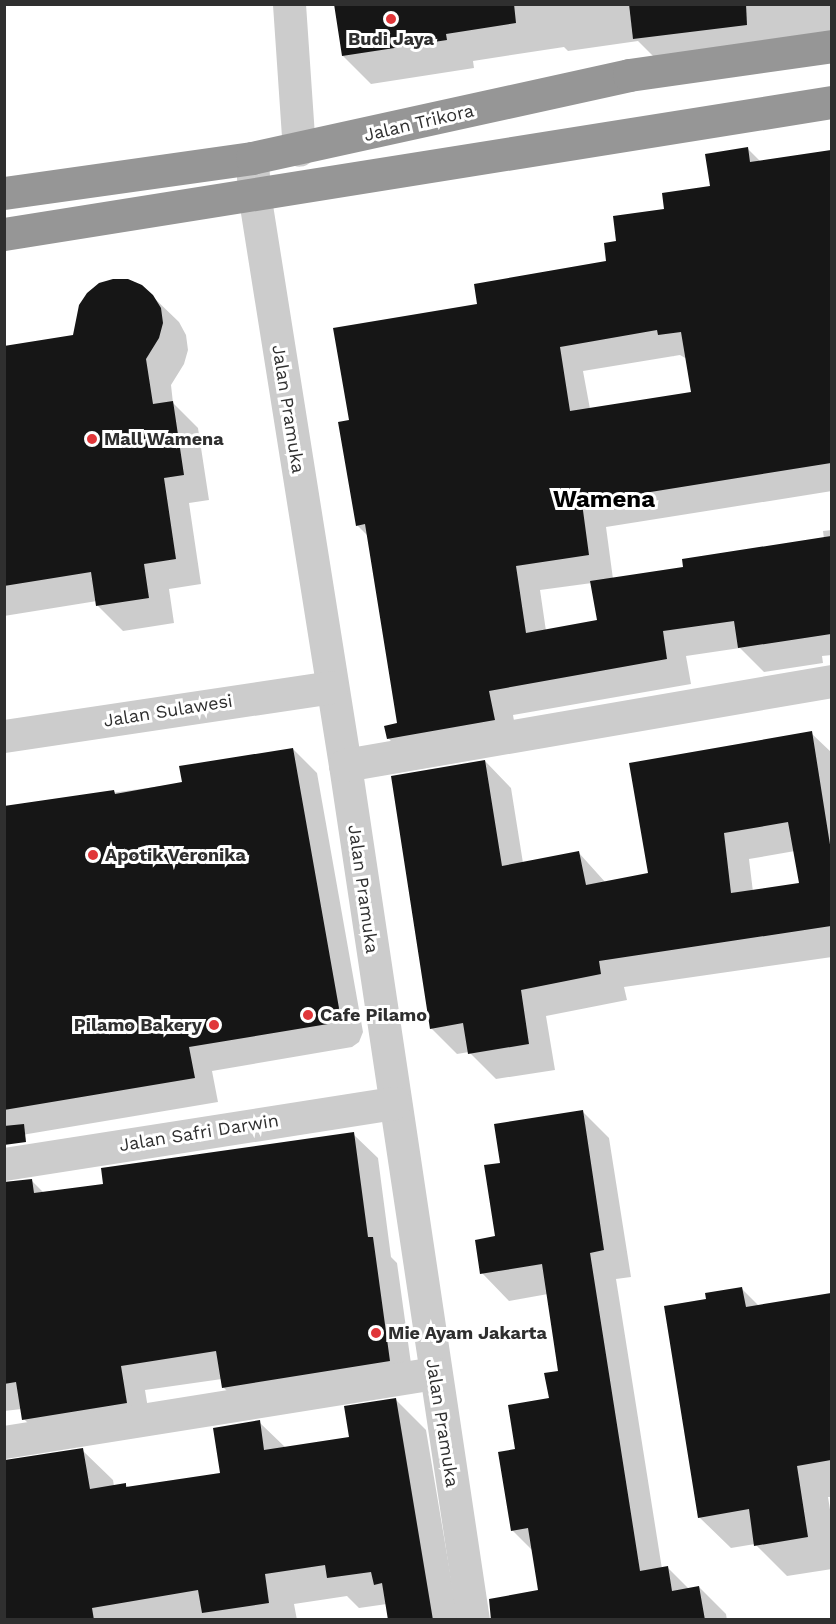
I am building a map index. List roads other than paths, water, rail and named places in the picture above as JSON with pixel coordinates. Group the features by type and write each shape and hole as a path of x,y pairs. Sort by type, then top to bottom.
{"highway":[{"name":"Jalan Trikora","path":"4,193 299,150 629,75 831,46"},
{"path":"4,234 831,102"}],"street":[{"path":"289,4 299,150"},
{"name":"Jalan Pramuka","path":"252,158 254,193 345,765 434,1373 473,1620"},
{"path":"345,765 831,681"},
{"name":"Jalan Sulawesi","path":"4,736 331,687"},
{"name":"Jalan Safri Darwin","path":"4,1164 394,1103"},
{"path":"4,1442 434,1373"}],"place":[{"name":"Budi Jaya","path":"391,19"},
{"name":"Mall Wamena","path":"92,439"},
{"name":"Apotik Veronika","path":"93,855"},
{"name":"Cafe Pilamo","path":"308,1015"},
{"name":"Pilamo Bakery","path":"214,1025"},
{"name":"Mie Ayam Jakarta","path":"376,1333"}],"district":[{"name":"Wamena","path":"604,500"}]}
